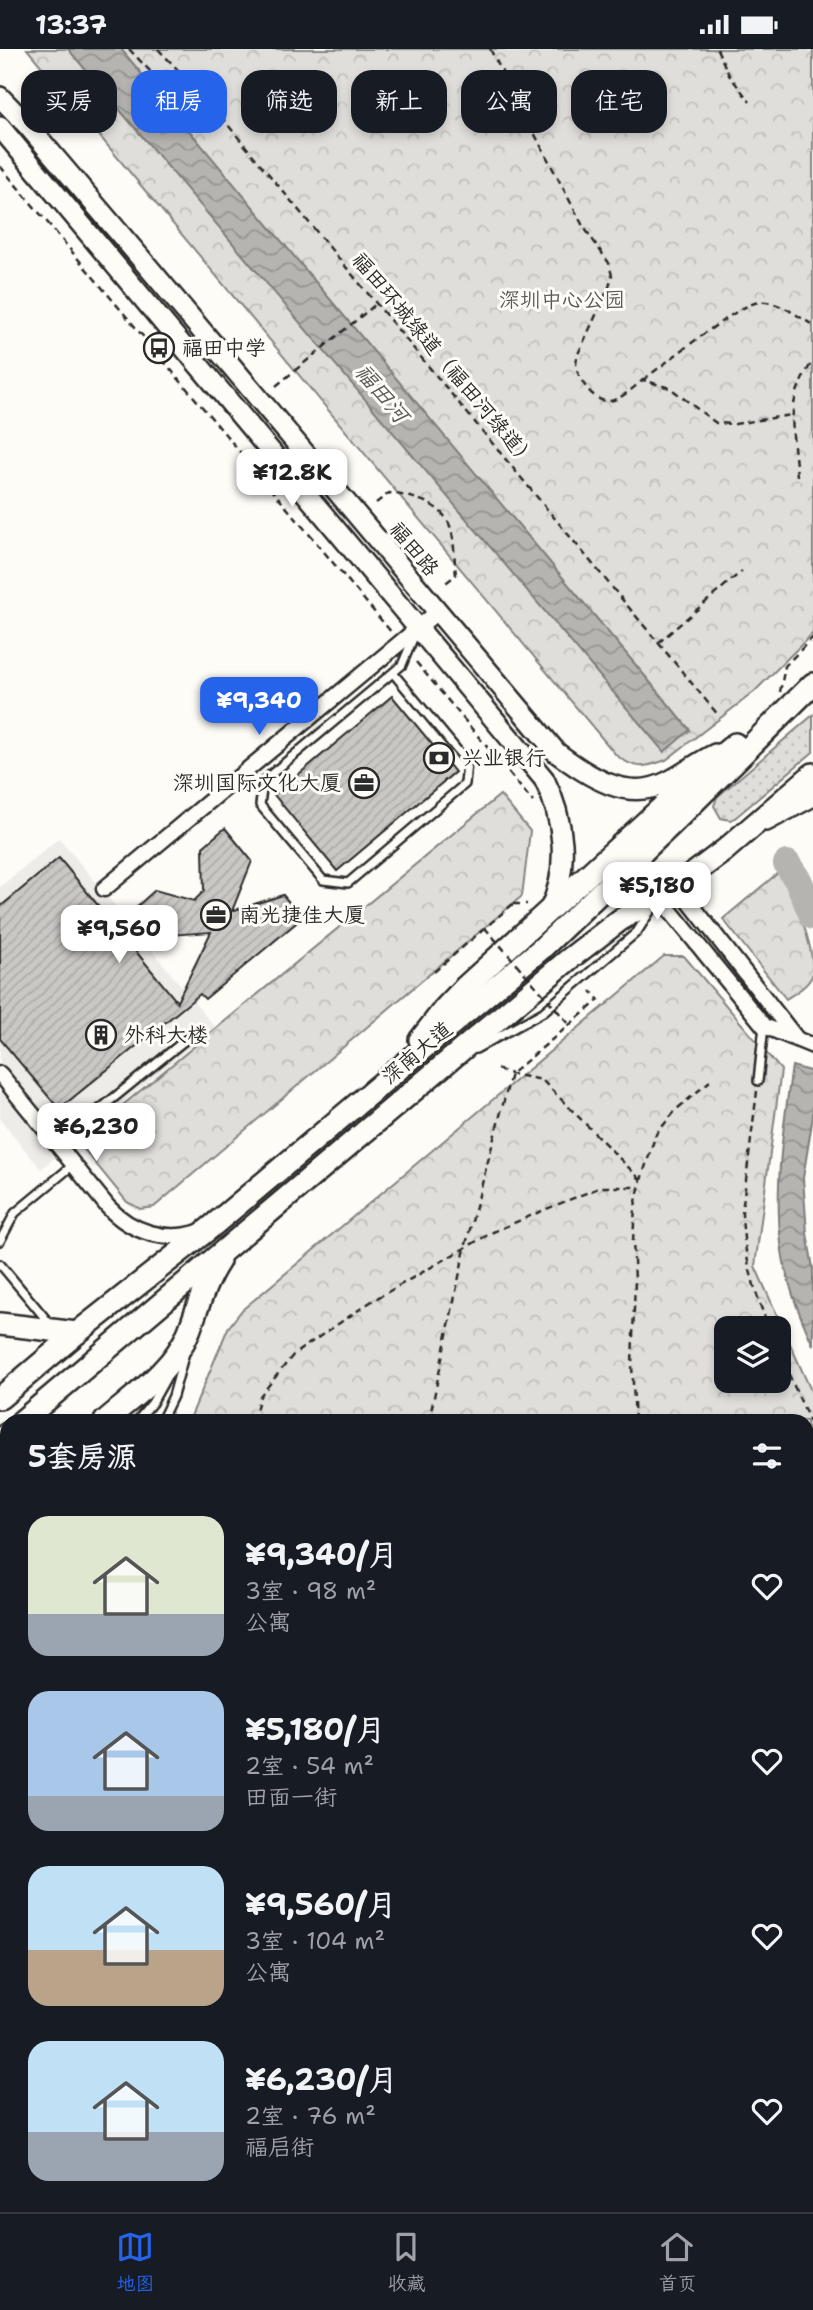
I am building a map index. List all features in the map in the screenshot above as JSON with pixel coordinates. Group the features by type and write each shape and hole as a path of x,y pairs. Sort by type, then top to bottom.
{"main road":[{"name":"福田路","path":"0,90 5,103 29,127 149,268 557,753 611,785 628,790 653,789 669,782 695,764 732,747"},
{"path":"0,127 532,764 552,795 559,815 562,877 550,909"},
{"name":"深南大道","path":"0,1398 210,1228 541,949 813,684"},
{"path":"406,1062 445,1008 550,909 694,778 732,747 774,722"},
{"name":"深南大道","path":"30,1414 568,960 620,920 668,892 750,830 813,773"},
{"path":"750,830 813,796"},
{"path":"113,1414 150,1383 179,1350 209,1277 230,1246"},
{"path":"0,1324 77,1333"}],"street":[{"path":"104,889 404,647 418,627 437,612"},
{"path":"668,892 796,1039"},
{"path":"668,892 764,1026 813,1046"},
{"path":"0,1074 113,1212 134,1227 170,1237 193,1234 210,1228"}],"lane":[{"path":"393,673 467,762 465,784 348,883 323,880 260,805 263,781 402,665 404,647"},
{"path":"758,1081 764,1026"},
{"path":"57,1144 195,1032"},
{"path":"0,1241 15,1213 74,1164"},
{"path":"0,1264 55,1330"},
{"path":"164,1414 178,1379 189,1331"},
{"path":"142,1414 159,1391 179,1350"}],"path":[{"path":"129,49 149,70"},
{"name":"福田环城绿道（福田河绿道）","path":"158,49 179,70"},
{"path":"490,49 583,226 609,263 612,276 609,287 578,354 576,365 593,395 601,400 619,398 734,313 757,302 777,304 813,325"},
{"path":"717,49 729,75 750,102"},
{"name":"福田环城绿道（福田河绿道）","path":"227,124 719,716"},
{"path":"0,166 540,809"},
{"path":"276,386 376,304"},
{"path":"797,476 791,415 801,382 813,361"},
{"path":"643,380 670,388 716,423 735,424 791,415"},
{"path":"376,503 389,493 408,496 431,503 449,524 456,575 443,585"},
{"path":"658,643 742,571"},
{"path":"774,722 785,666 813,637"},
{"path":"434,972 513,904 527,904"},
{"path":"485,928 570,1025"},
{"path":"430,1414 465,1248 511,1074 599,1000 591,991"},
{"path":"497,1069 542,1080 641,1180"},
{"path":"635,1414 632,1365 635,1280 633,1241 639,1187 656,1134 677,1109 710,1081"},
{"path":"758,1081 741,1212 749,1268 765,1316"},
{"path":"255,1414 260,1396 293,1354 372,1301 493,1232 601,1187 639,1187"},
{"path":"791,1379 806,1414"}],"shaded area":[{"path":"59,838 215,1027 41,1169 0,1120 0,887"}],"green space":[{"name":"深圳中心公园","path":"27,49 813,49 813,633 754,692 666,760 640,766 616,755 97,133 117,133 117,70 45,70"},
{"path":"813,715 813,752 735,818 721,818 714,806 717,797"},
{"path":"500,795 530,831 522,896 154,1207 140,1209 127,1202 78,1142"},
{"path":"779,872 802,920 810,948 813,973 806,985 786,999 723,919"},
{"path":"664,956 684,956 781,1070 755,1266 777,1316 714,1316 714,1393 791,1393 791,1346 813,1395 813,1414 192,1414 228,1328 242,1310"}],"water":[{"path":"68,49 121,49 139,70 131,70 131,123 117,107 117,70 86,70"},
{"path":"139,133 191,133 690,730 664,752"},
{"path":"792,1066 813,1072 813,1116 803,1178 813,1268 813,1345 789,1282 779,1222 781,1155"}],"building":[{"name":"深圳国际文化大厦","path":"392,696 455,772 337,871 274,795"},
{"path":"225,828 252,861 232,911 283,895 302,918 205,999 200,994 59,1109 0,1039 0,907 59,858 115,926 155,890 194,901 204,891 203,847","holes":["211,932 177,1002 125,938"]}],"waterway":[{"name":"福田河","path":"787,864 799,882 813,916"}],"place":[{"name":"福田中学","path":"159,348"},
{"name":"兴业银行","path":"439,758"},
{"name":"深圳国际文化大厦","path":"364,783"},
{"name":"南光捷佳大厦","path":"216,915"},
{"name":"外科大楼","path":"101,1035"}]}
